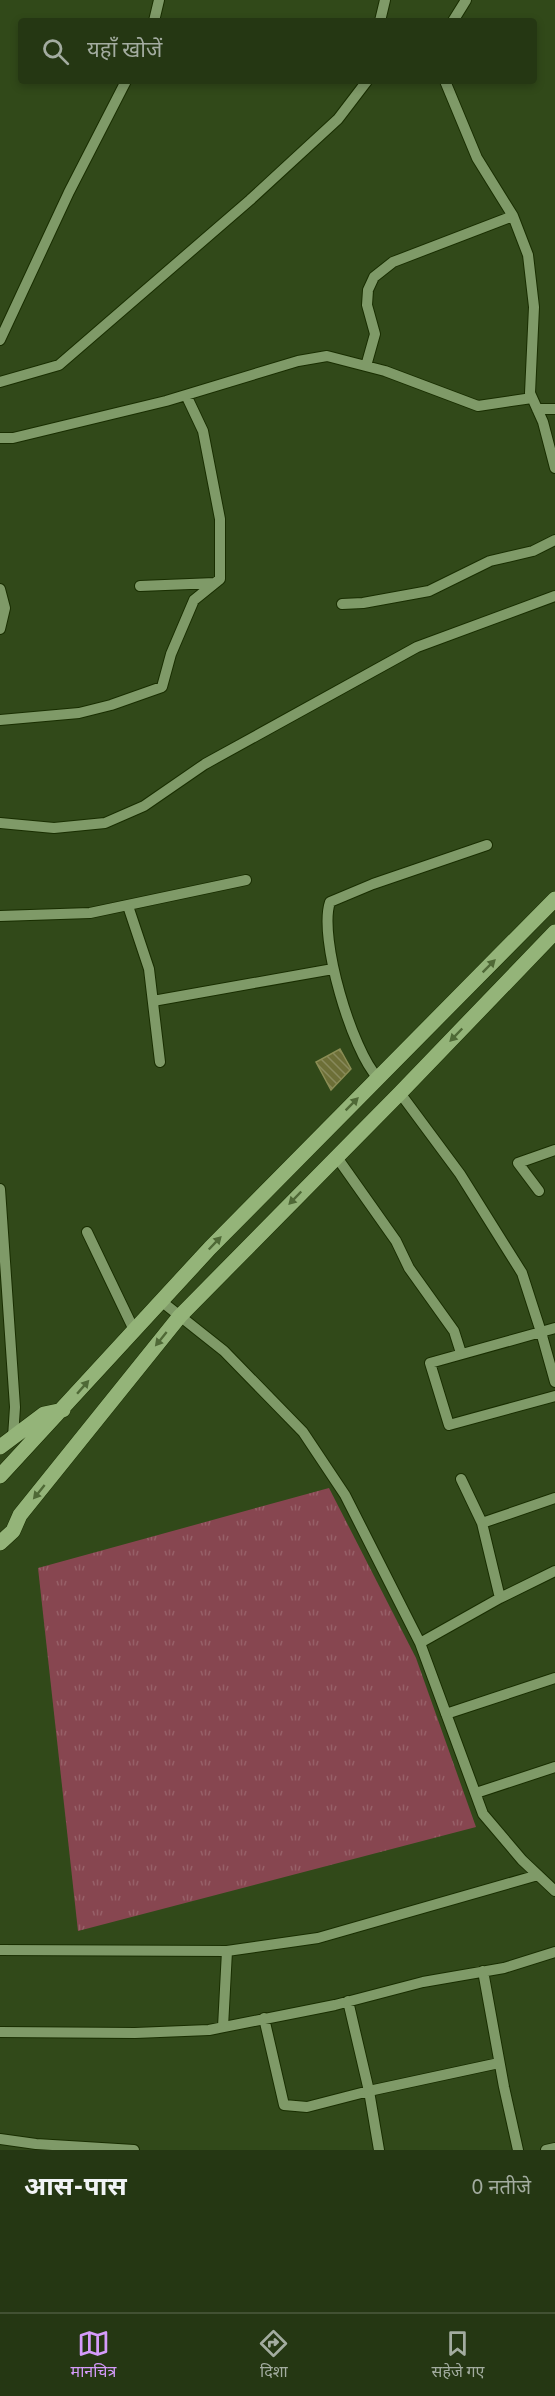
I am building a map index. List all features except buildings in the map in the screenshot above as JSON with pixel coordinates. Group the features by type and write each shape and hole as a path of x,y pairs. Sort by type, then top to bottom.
{"main road":[{"path":"0,1476 210,1248 555,899"},
{"path":"0,1543 13,1531 20,1515 180,1316 555,932"},
{"path":"377,1079 397,1096"},
{"path":"0,1447 44,1414 63,1410"}],"street":[{"path":"155,18 159,0"},
{"path":"381,18 385,0"},
{"path":"455,18 466,0"},
{"path":"0,339 69,192 124,84"},
{"path":"0,382 59,364 250,200 338,119 365,84"},
{"path":"445,84 477,158 513,216 528,255 534,307 530,393 543,422 555,468"},
{"path":"366,366 375,334 367,304 368,290 374,277 393,262 513,216"},
{"path":"0,438 13,438 186,395 298,361 327,356 366,366 478,406 532,398"},
{"path":"0,720 79,712 111,705 162,687 171,654 194,600 220,579 220,519 203,431 186,395"},
{"path":"537,409 555,409"},
{"path":"342,604 363,603 429,591 490,561 533,551 555,540"},
{"path":"140,586 215,583"},
{"path":"0,589 4,608 0,629"},
{"path":"0,823 54,828 105,823 144,806 205,764 417,647 555,597"},
{"path":"377,1079 352,1032 333,969 327,913 330,902 373,884 487,845"},
{"path":"0,916 90,914 246,880"},
{"path":"128,906 149,969 160,1062"},
{"path":"153,1001 333,969"},
{"path":"397,1096 460,1174 522,1273 555,1382"},
{"path":"538,1191 518,1163 555,1150"},
{"path":"336,1156 396,1241 409,1268 454,1331 461,1353"},
{"path":"0,1189 15,1407 13,1437"},
{"path":"87,1232 134,1330"},
{"path":"161,1301 224,1351 303,1431 345,1495 420,1643 483,1814 555,1892"},
{"path":"555,1328 430,1363 449,1425 555,1396"},
{"path":"461,1479 482,1523 500,1598"},
{"path":"482,1523 555,1498"},
{"path":"420,1643 500,1598 555,1571"},
{"path":"446,1714 555,1678"},
{"path":"476,1793 555,1767"},
{"path":"0,1950 227,1952 318,1938 538,1875"},
{"path":"223,2027 227,1952"},
{"path":"0,2032 135,2033 209,2030 348,2001 423,1982 504,1968 555,1952"},
{"path":"483,1971 499,2063 518,2150"},
{"path":"348,2001 369,2091 379,2150"},
{"path":"264,2018 284,2105 307,2107 499,2063"},
{"path":"0,2139 36,2144 134,2150"},
{"path":"546,2150 555,2148"}],"green space":[{"path":"329,1488 416,1658 476,1827 78,1931 38,1568"}]}
